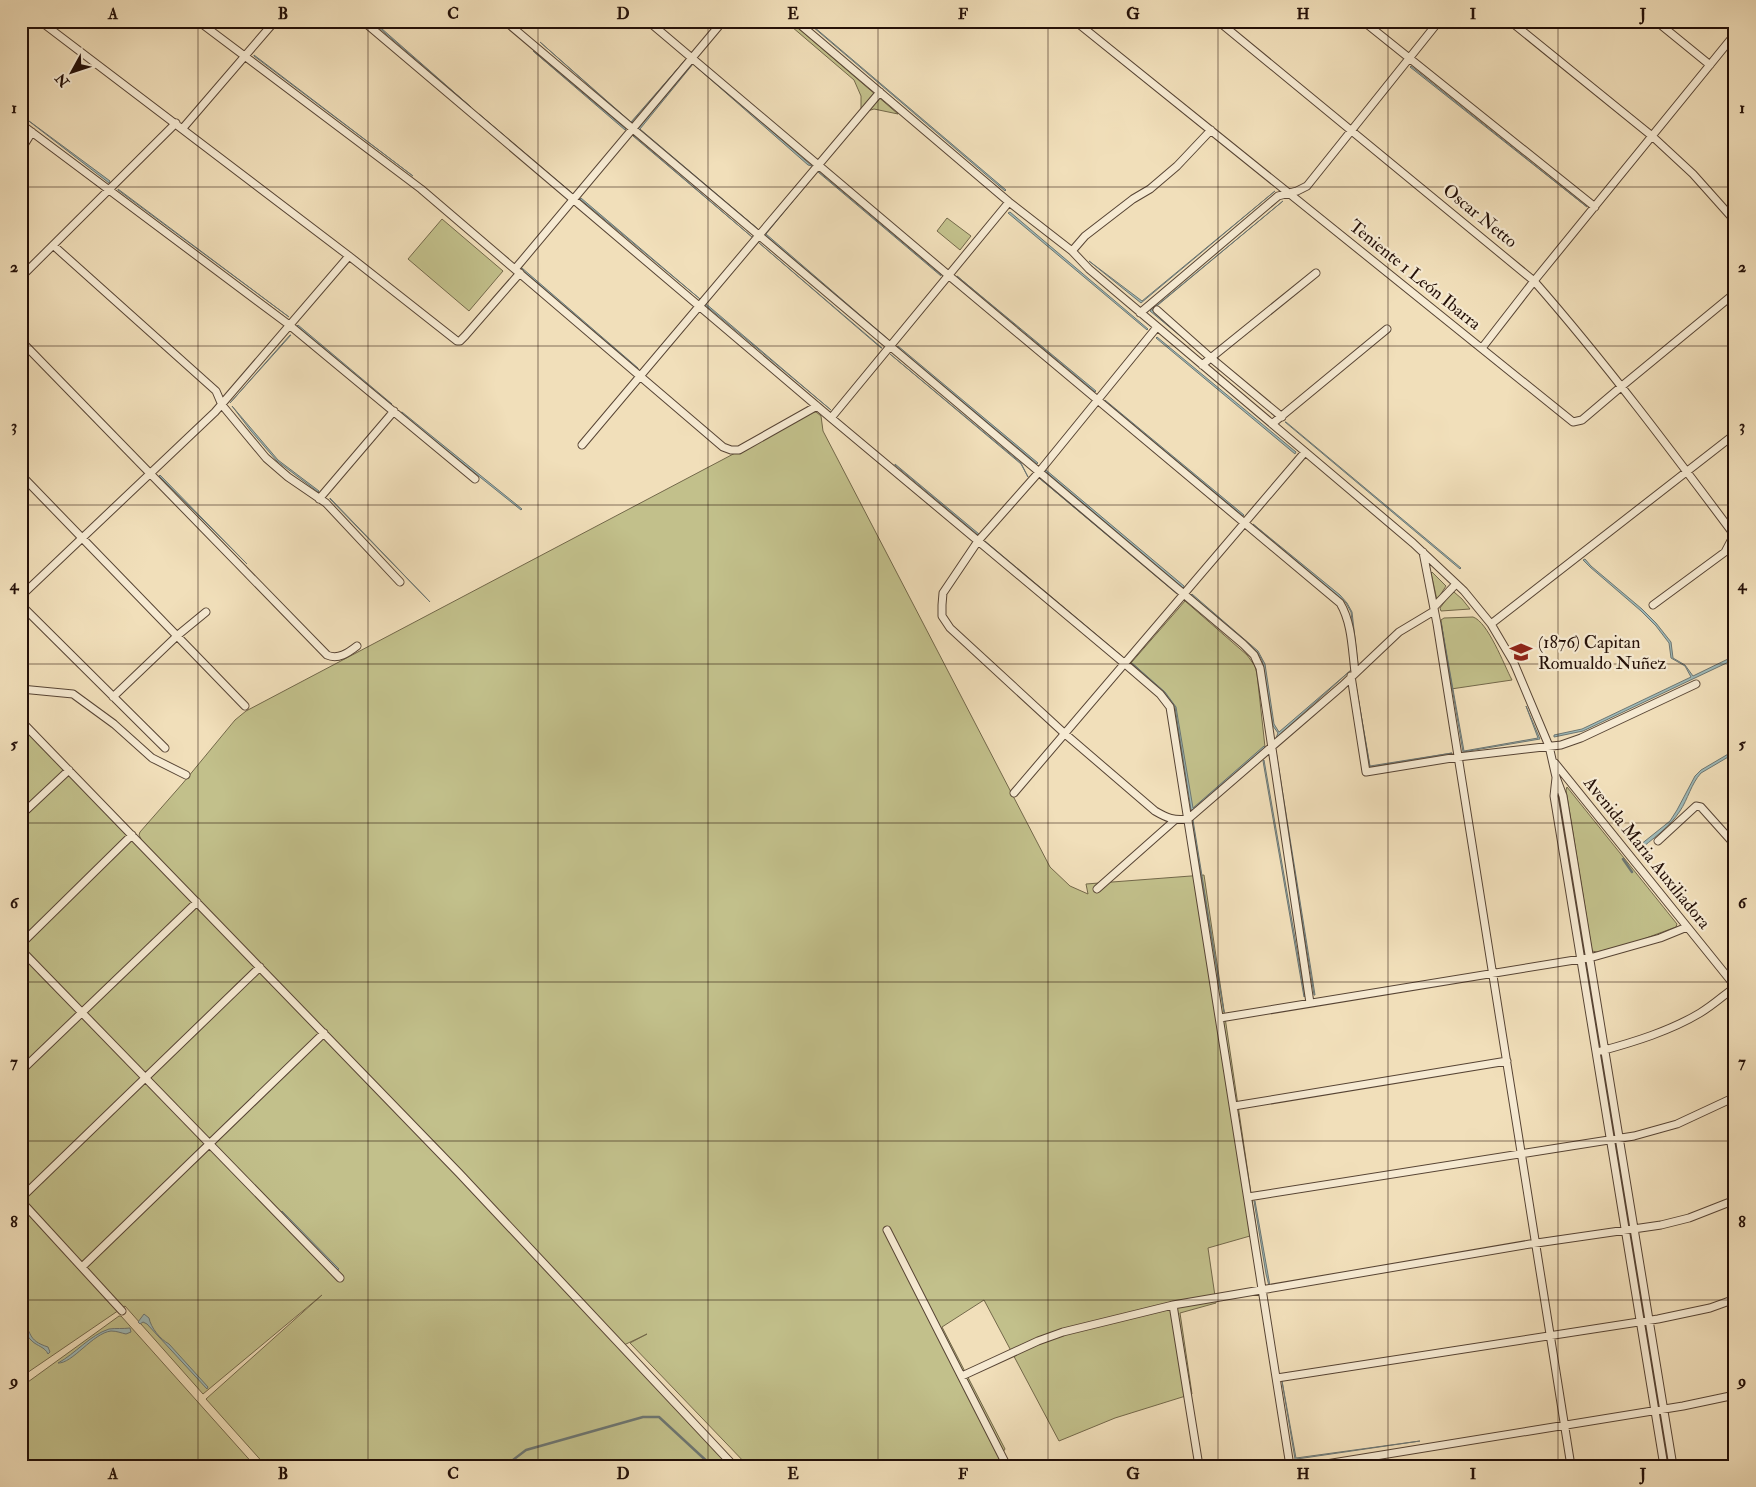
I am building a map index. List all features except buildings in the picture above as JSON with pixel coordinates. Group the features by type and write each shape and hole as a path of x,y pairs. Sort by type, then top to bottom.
{"street":[{"path":"40,21 183,128 456,341 460,341 465,336 573,200 723,21"},
{"path":"198,21 421,188 723,446 731,450 739,450 816,406"},
{"path":"183,128 275,21"},
{"path":"363,21 816,406 1124,663 1160,694 1170,707 1290,1466"},
{"path":"505,21 1254,654 1260,668 1310,1003"},
{"path":"648,21 1340,603 1346,612 1348,621 1366,772 1458,757 1561,744 1581,738 1696,684"},
{"path":"796,21 1009,202 1072,251 1089,269 1423,552 1464,591 1491,624 1514,662 1550,746 1556,777 1563,796 1672,1466"},
{"name":"Teniente 1 León Ibarra","path":"1075,21 1084,24 1211,130 1576,422 1582,420 1735,293"},
{"name":"Oscar Netto","path":"1218,21 1534,281 1622,386 1734,536"},
{"path":"1364,21 1595,207"},
{"path":"1140,312 1154,307 1278,196 1307,186 1439,21"},
{"path":"1510,21 1652,136 1693,174 1735,221"},
{"path":"1656,21 1710,65"},
{"path":"1482,348 1534,281 1735,34"},
{"path":"582,445 880,92"},
{"path":"21,277 176,123"},
{"path":"21,124 290,326 475,479"},
{"path":"1072,251 1085,236 1132,199 1150,189 1178,166 1211,130"},
{"path":"21,150 32,132"},
{"path":"831,418 1009,202"},
{"path":"54,246 216,391 222,405 266,458 277,469 326,503 400,582"},
{"path":"21,596 222,405 349,256"},
{"path":"1202,365 1316,273"},
{"path":"1154,307 1211,358 1282,417"},
{"path":"1157,327 1039,472 978,541 943,593 942,616 950,628 1064,733 1155,811 1168,819 1188,819 1399,632 1434,609 1456,584"},
{"path":"1272,424 1386,328"},
{"path":"21,341 327,655 334,657 345,654 357,646"},
{"path":"319,499 394,411"},
{"path":"1491,624 1735,434"},
{"path":"1014,793 1305,452"},
{"path":"21,475 245,706"},
{"path":"1653,605 1725,552 1734,536"},
{"path":"1423,552 1458,757 1571,1466"},
{"path":"21,605 164,748"},
{"path":"113,697 178,635 206,612"},
{"path":"21,689 73,694 114,724 152,758 186,775"},
{"path":"21,721 459,1173 734,1466"},
{"name":"Avenida Maria Auxiliadora","path":"1554,762 1735,987"},
{"path":"21,815 68,770"},
{"path":"1556,777 1554,796 1664,1466"},
{"path":"1658,841 1696,806 1701,806 1735,845"},
{"path":"1097,889 1176,820"},
{"path":"21,944 132,835"},
{"path":"21,1071 196,902"},
{"path":"1220,1018 1589,958 1651,941 1687,927"},
{"path":"21,950 340,1278"},
{"path":"122,1311 21,1200 260,968"},
{"path":"1596,1052 1658,1033 1682,1022 1707,1008 1735,987"},
{"path":"82,1268 324,1033"},
{"path":"1234,1106 1507,1062"},
{"path":"1248,1197 1610,1140 1677,1124 1735,1097"},
{"path":"962,1376 1038,1341 1063,1332 1173,1305 1536,1243 1661,1225 1689,1218 1735,1200"},
{"path":"887,1230 1008,1466"},
{"path":"1277,1378 1649,1321 1710,1308 1735,1300"},
{"path":"1173,1305 1200,1466"},
{"path":"1314,1466 1663,1410 1735,1395"}],"shaded area":[{"path":"785,21 790,21 898,114 874,109 861,113 861,96 854,80"},
{"path":"947,218 971,236 960,250 937,231"},
{"path":"442,219 503,271 469,311 408,259"},
{"path":"813,412 821,416 823,431 1050,867 1070,886 1088,894 1086,884 1204,875 1257,1234 1208,1248 1216,1303 1180,1313 1192,1394 1115,1418 1059,1441 984,1300 942,1327 1005,1449 994,1466 748,1466 630,1343 647,1334 624,1345 143,843 139,835 235,720 246,711"},
{"path":"1431,573 1446,586 1437,600"},
{"path":"1454,592 1470,609 1441,611 1440,608 1451,593"},
{"path":"1185,601 1247,655 1255,666 1265,747 1192,810 1174,708 1164,692 1131,663"},
{"path":"1473,617 1479,621 1490,635 1512,680 1451,689 1441,620 1444,618"},
{"path":"21,717 462,1178 732,1466 266,1466 206,1399 322,1295 203,1394 125,1306 21,1377"},
{"path":"1567,787 1677,924 1676,927 1630,944 1597,952 1592,951"},
{"path":"1556,790 1559,791 1585,952 1583,953"},
{"path":"1586,968 1588,968 1599,1043 1598,1043"},
{"path":"1600,1058 1603,1059 1614,1130 1611,1129"},
{"path":"1617,1147 1628,1216 1626,1215 1615,1148"},
{"path":"1632,1242 1643,1310 1641,1309 1630,1244"},
{"path":"119,1316 255,1466 21,1466 21,1387"},
{"path":"1645,1325 1647,1325 1659,1401 1656,1400"},
{"path":"1660,1419 1662,1420 1670,1466 1667,1466"}],"water":[{"path":"371,21 373,21 471,107"},
{"path":"807,21 1006,190 1005,191"},
{"path":"540,42 631,122 686,59 631,123"},
{"path":"533,51 626,129 625,130"},
{"path":"254,55 413,176 254,56"},
{"path":"693,63 812,166 808,165 693,64 640,129 758,229 638,129"},
{"path":"1411,66 1587,207 1410,67"},
{"path":"479,114 572,193 572,194"},
{"path":"21,115 110,181 109,183"},
{"path":"633,136 634,136 752,237"},
{"path":"818,172 941,275 941,276"},
{"path":"816,173 766,234 888,340 764,234"},
{"path":"118,189 289,317 118,190"},
{"path":"1275,191 1141,303 1089,261 1142,301"},
{"path":"581,198 700,299 580,199"},
{"path":"1283,201 1152,310 1202,354 1150,311"},
{"path":"1010,212 1148,329 1008,213"},
{"path":"758,242 882,348 881,348"},
{"path":"521,269 638,368 638,369"},
{"path":"957,276 1096,391 1095,392"},
{"path":"705,303 831,410 704,304"},
{"path":"298,325 392,404 297,326"},
{"path":"290,335 291,335 230,403"},
{"path":"1156,338 1296,452 1295,454"},
{"path":"898,346 1038,463 897,347"},
{"path":"890,354 1021,463 1028,477 1021,464"},
{"path":"1105,400 1244,515 1243,516"},
{"path":"232,406 278,460 319,491 277,461"},
{"path":"402,412 522,509 400,413"},
{"path":"1286,422 1461,568 1460,569"},
{"path":"895,464 979,534 978,535"},
{"path":"1045,471 1184,586 1184,587"},
{"path":"160,475 247,564 159,476"},
{"path":"1039,478 1177,593 1177,594"},
{"path":"330,498 430,602 330,499"},
{"path":"1253,524 1340,595 1347,603 1352,612 1358,665 1351,612 1346,603"},
{"path":"984,542 1123,657 1123,658"},
{"path":"1585,559 1656,623 1671,642 1673,658 1685,665 1693,676 1730,658 1735,657 1735,659 1583,731 1554,737 1554,735 1582,729 1691,677 1685,666 1671,658 1669,643 1656,626 1590,567 1583,560"},
{"path":"1192,594 1258,651 1265,664 1274,724 1279,732 1351,670 1276,738 1278,733 1273,726 1262,660 1257,652"},
{"path":"1441,622 1464,751 1538,738 1526,706 1540,739 1463,752"},
{"path":"1132,663 1165,692 1176,707 1193,808 1264,746 1265,748 1193,810 1191,810 1175,707 1165,693"},
{"path":"1355,680 1370,766 1452,753 1370,767"},
{"path":"1735,750 1735,753 1701,773 1676,817 1637,852 1635,849 1670,821 1695,776 1701,770"},
{"path":"1276,751 1315,995 1314,995"},
{"path":"1263,761 1305,996 1304,997"},
{"path":"1193,820 1224,1012 1192,821"},
{"path":"1255,1201 1270,1286 1266,1274"},
{"path":"282,1211 339,1269 337,1270 281,1213"},
{"path":"144,1314 149,1318 156,1333 169,1344 208,1387 207,1389 147,1324 143,1322 140,1324 138,1322"},
{"path":"21,1319 33,1338 48,1347 50,1352 48,1354 28,1336 23,1328"},
{"path":"130,1328 131,1332 126,1334 113,1331 104,1333 70,1359 58,1363 102,1332 109,1329"},
{"path":"1282,1381 1296,1458 1420,1441 1297,1459 1296,1465"}],"waterway":[{"path":"1623,859 1632,872"},
{"path":"505,1466 526,1450 643,1417 659,1417 712,1466"}],"place":[{"name":"(1876) Capitan Romualdo Nuñez","path":"1521,652"}]}
